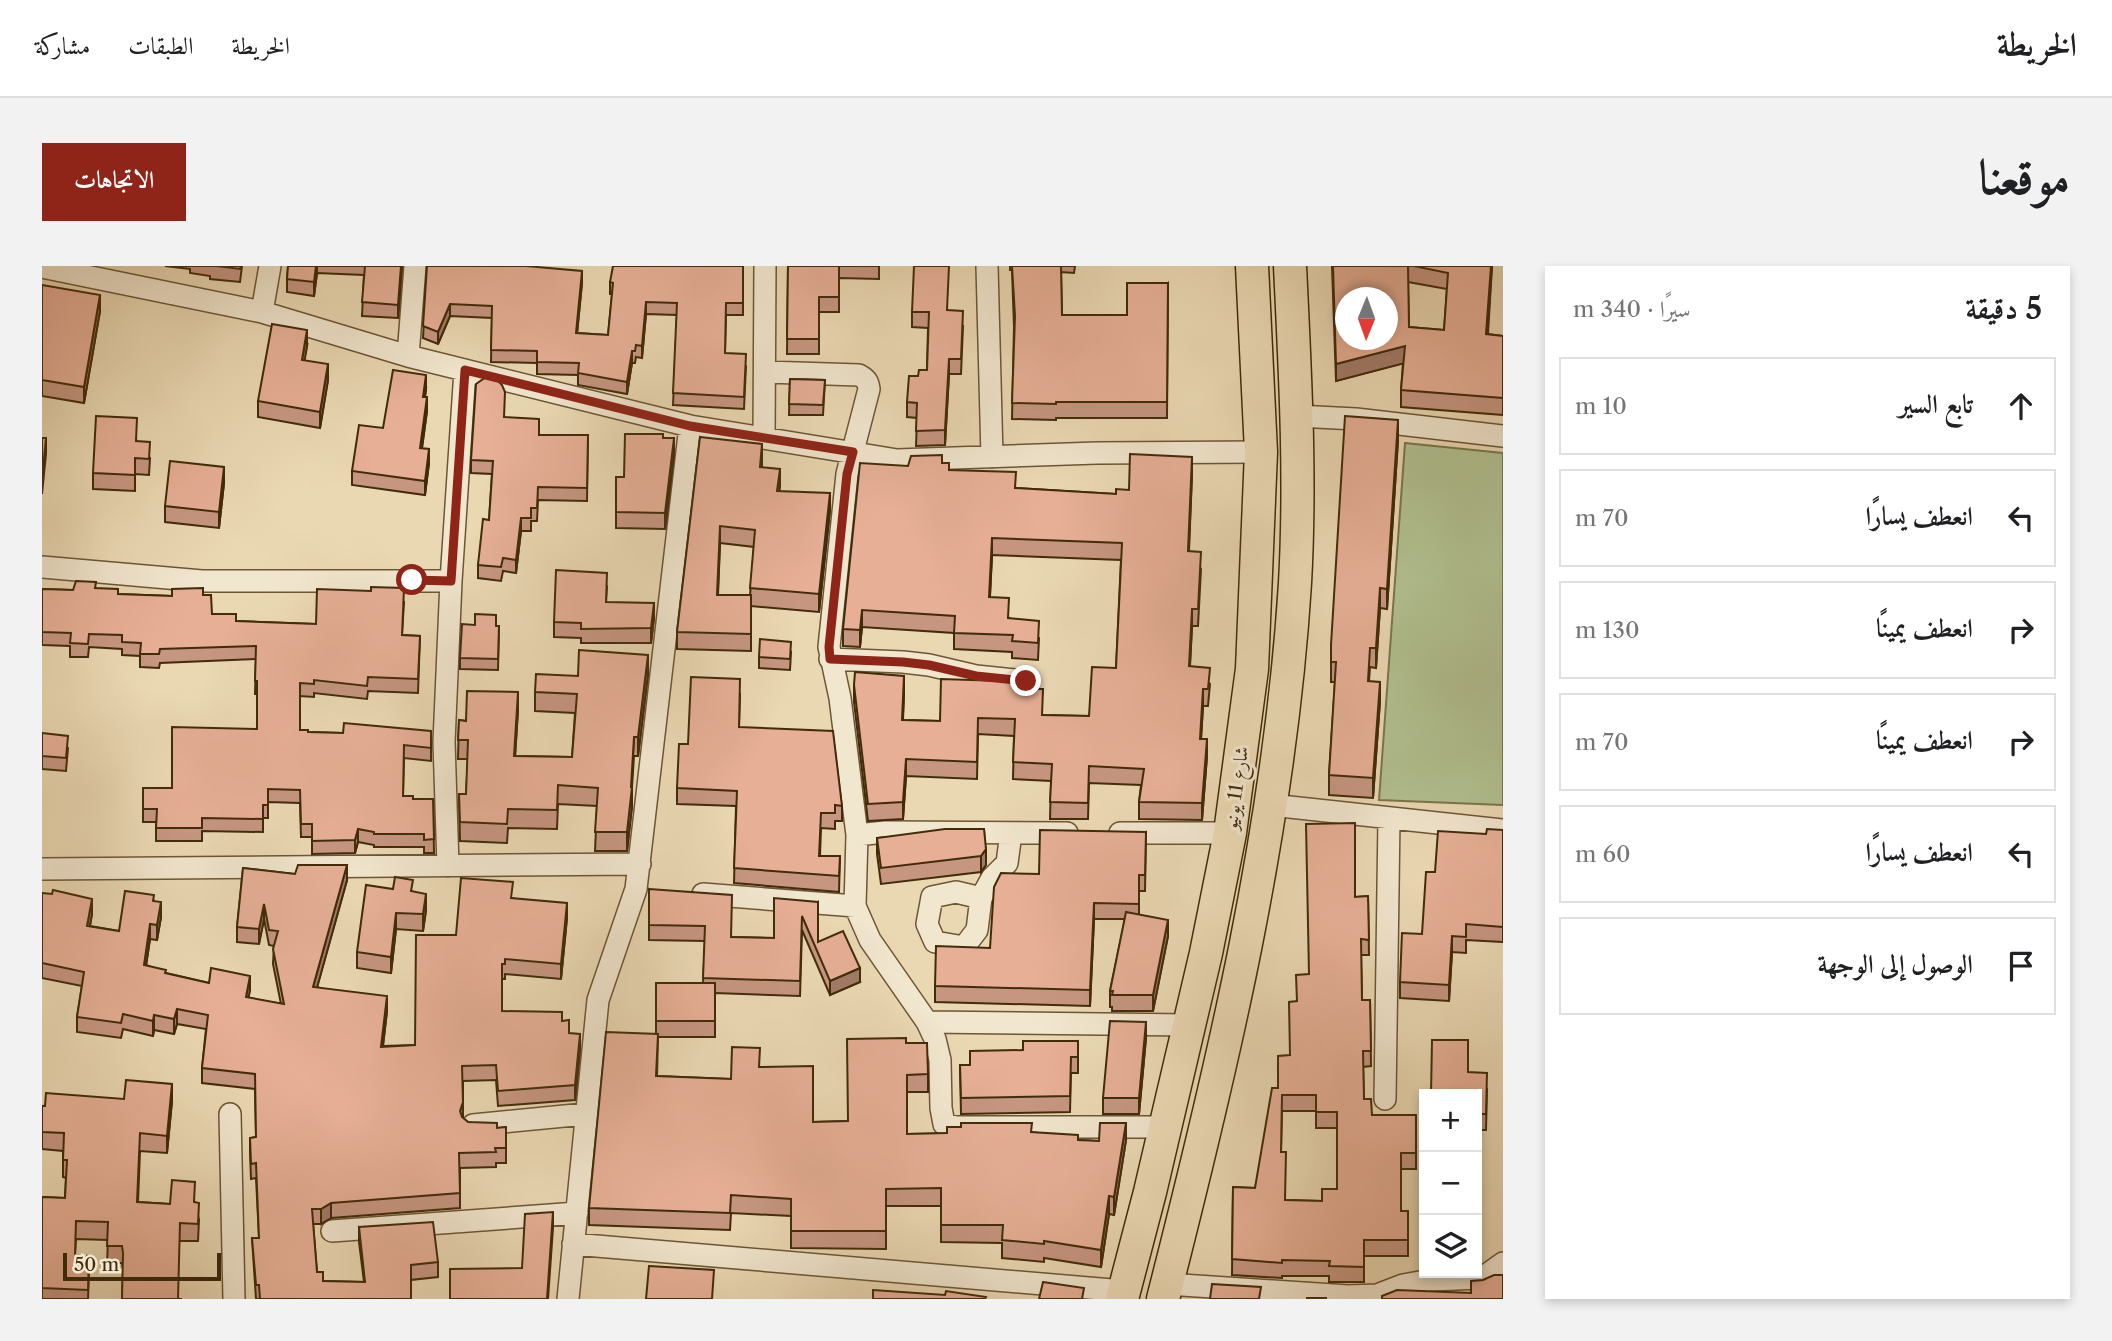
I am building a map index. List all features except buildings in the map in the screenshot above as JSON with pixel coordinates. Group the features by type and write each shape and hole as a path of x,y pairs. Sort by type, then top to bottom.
{"highway":[{"name":"شارع 11 يونيو","path":"1123,1295 1206,953 1230,833 1252,669 1261,452 1252,266"},
{"name":"شارع 11 يونيو","path":"1165,1292 1245,954 1271,805 1295,582 1297,416 1290,266"},
{"path":"1150,1192 1189,1198"}],"street":[{"path":"262,313 270,266"},
{"path":"408,356 415,266"},
{"path":"764,437 765,266"},
{"path":"987,266 992,457"},
{"path":"42,267 262,313 408,356 690,426 897,460 1097,453 1261,452"},
{"path":"448,866 444,742 465,370"},
{"path":"766,372 859,375 866,379 869,389 847,474 829,647 840,698 857,835 855,906 870,940 927,1022 940,1060 944,1124 956,1127 1164,1127"},
{"path":"1297,416 1356,419 1503,436"},
{"path":"568,1299 598,1000 636,889 690,426"},
{"path":"42,567 202,581 451,581"},
{"path":"830,659 903,662 976,676 1026,681"},
{"path":"1271,805 1503,831"},
{"path":"1385,1099 1389,818"},
{"path":"857,835 885,832 1230,833"},
{"path":"981,898 992,878 1007,863 1011,833"},
{"path":"42,869 640,864"},
{"path":"636,889 855,906"},
{"path":"927,1022 1189,1025"},
{"path":"230,1114 234,1299"},
{"path":"472,1125 585,1114"},
{"path":"332,1231 577,1213"},
{"path":"573,1244 1123,1295"},
{"path":"1165,1292 1377,1295 1403,1285 1431,1280 1482,1278 1503,1263"}],"green space":[{"path":"1405,443 1503,453 1503,805 1379,800"}],"route":[{"path":"412,580 451,581 465,370 690,426 853,452 847,474 830,659 903,662 976,676 1026,681"}]}
